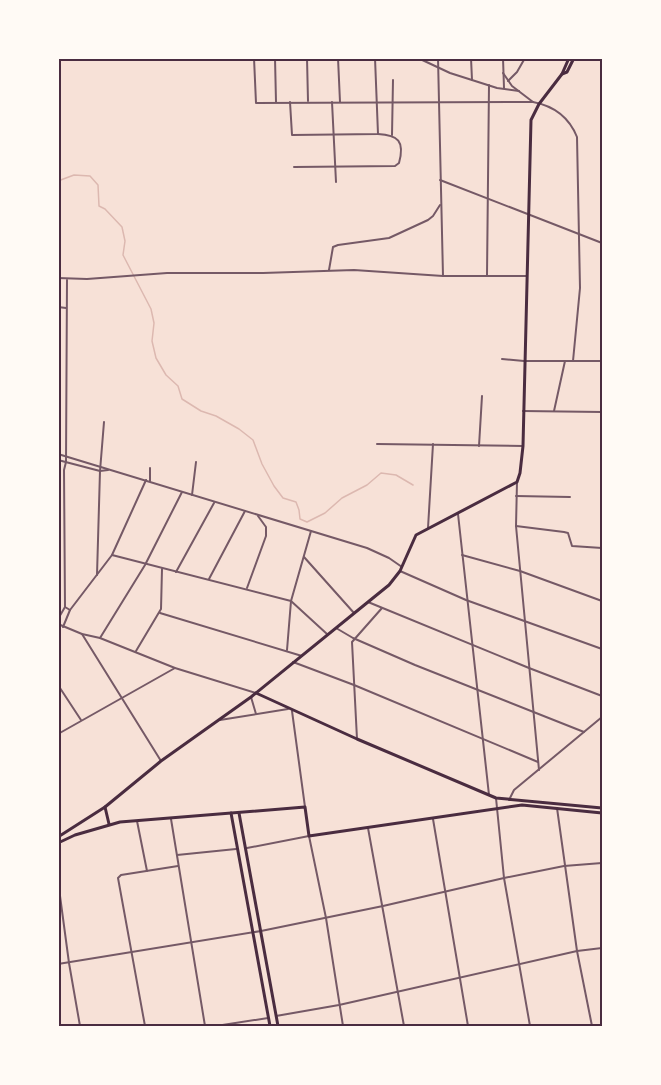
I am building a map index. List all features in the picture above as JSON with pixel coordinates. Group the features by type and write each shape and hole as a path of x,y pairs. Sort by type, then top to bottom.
{"main road":[{"path":"58,837 105,807 161,761 251,697 329,635 400,572 414,538 458,511 517,482 523,446 530,125 539,104 562,74 569,58"},
{"path":"562,74 567,72 574,58"},
{"path":"256,693 357,740 496,798 603,808"},
{"path":"58,843 75,835 120,822 305,807 309,836 522,805 603,813"},
{"path":"105,807 109,824"},
{"path":"239,812 278,1026"},
{"path":"231,813 270,1026"},
{"path":"71,830 75,835"}],"street":[{"path":"254,58 256,103 533,102 563,116 573,126 577,137 580,234 579,306 573,361"},
{"path":"275,58 276,102"},
{"path":"307,58 308,102"},
{"path":"338,58 340,102"},
{"path":"375,58 378,134"},
{"path":"418,58 438,69 489,85 519,91"},
{"path":"438,58 443,276"},
{"path":"471,58 472,80"},
{"path":"503,58 504,88"},
{"path":"508,81 517,72 525,58"},
{"path":"503,73 508,81 533,102"},
{"path":"392,135 393,80"},
{"path":"487,275 489,85"},
{"path":"290,102 292,135 392,135 398,139 401,150 399,163 395,166 294,167"},
{"path":"332,102 336,182"},
{"path":"441,180 603,243"},
{"path":"328,270 333,247 389,238 428,220 441,203"},
{"path":"58,278 87,279 166,273 328,270 443,276 527,276"},
{"path":"58,619 65,607 63,470 66,462 67,279"},
{"path":"58,307 66,308"},
{"path":"502,359 603,361"},
{"path":"554,411 565,361"},
{"path":"479,446 482,396"},
{"path":"523,411 603,412"},
{"path":"97,575 104,422"},
{"path":"377,444 523,446"},
{"path":"428,528 433,444"},
{"path":"58,454 380,553 402,567"},
{"path":"58,460 100,471 108,470"},
{"path":"192,495 196,462"},
{"path":"63,627 70,610 112,555 148,481 150,468"},
{"path":"517,482 516,526 539,770"},
{"path":"100,638 144,565 182,492"},
{"path":"516,496 570,497"},
{"path":"176,572 214,503"},
{"path":"209,579 245,510"},
{"path":"458,511 466,600 490,796"},
{"path":"247,588 266,536 266,527 258,516"},
{"path":"516,526 568,533 572,546 603,548"},
{"path":"287,650 291,601 311,531"},
{"path":"112,555 291,601 329,635"},
{"path":"462,555 520,571 603,601"},
{"path":"304,557 354,613"},
{"path":"136,651 160,613 162,569"},
{"path":"400,572 466,600 603,649"},
{"path":"368,602 603,696"},
{"path":"65,607 70,610"},
{"path":"357,740 351,650 353,639 382,608"},
{"path":"160,613 302,656"},
{"path":"58,624 136,651 176,668 256,693"},
{"path":"336,628 353,639 584,732"},
{"path":"82,634 161,761"},
{"path":"293,662 538,762"},
{"path":"58,734 176,668"},
{"path":"58,685 81,720"},
{"path":"251,697 256,714"},
{"path":"220,720 290,710 305,807"},
{"path":"509,800 514,790 603,717"},
{"path":"496,798 504,878 530,1026"},
{"path":"556,808 577,951 592,1026"},
{"path":"171,818 205,1026"},
{"path":"433,818 468,1026"},
{"path":"137,820 147,872"},
{"path":"368,828 404,1026"},
{"path":"247,848 309,836 326,918 343,1026"},
{"path":"177,855 237,849"},
{"path":"58,964 253,933 564,866 603,863"},
{"path":"145,1026 118,877 178,866"},
{"path":"58,881 80,1026"},
{"path":"276,1016 339,1005 518,963 603,948"},
{"path":"216,1026 268,1018"}],"waterway":[{"path":"58,181 74,175 90,176 98,185 99,206 105,209 122,227 125,241 123,255 151,309 154,323 152,341 156,358 166,375 178,386 182,399 239,429 253,440 274,486 283,498 296,502 300,519 307,522 325,513 342,498 367,485 381,473 396,475 413,485"}]}
